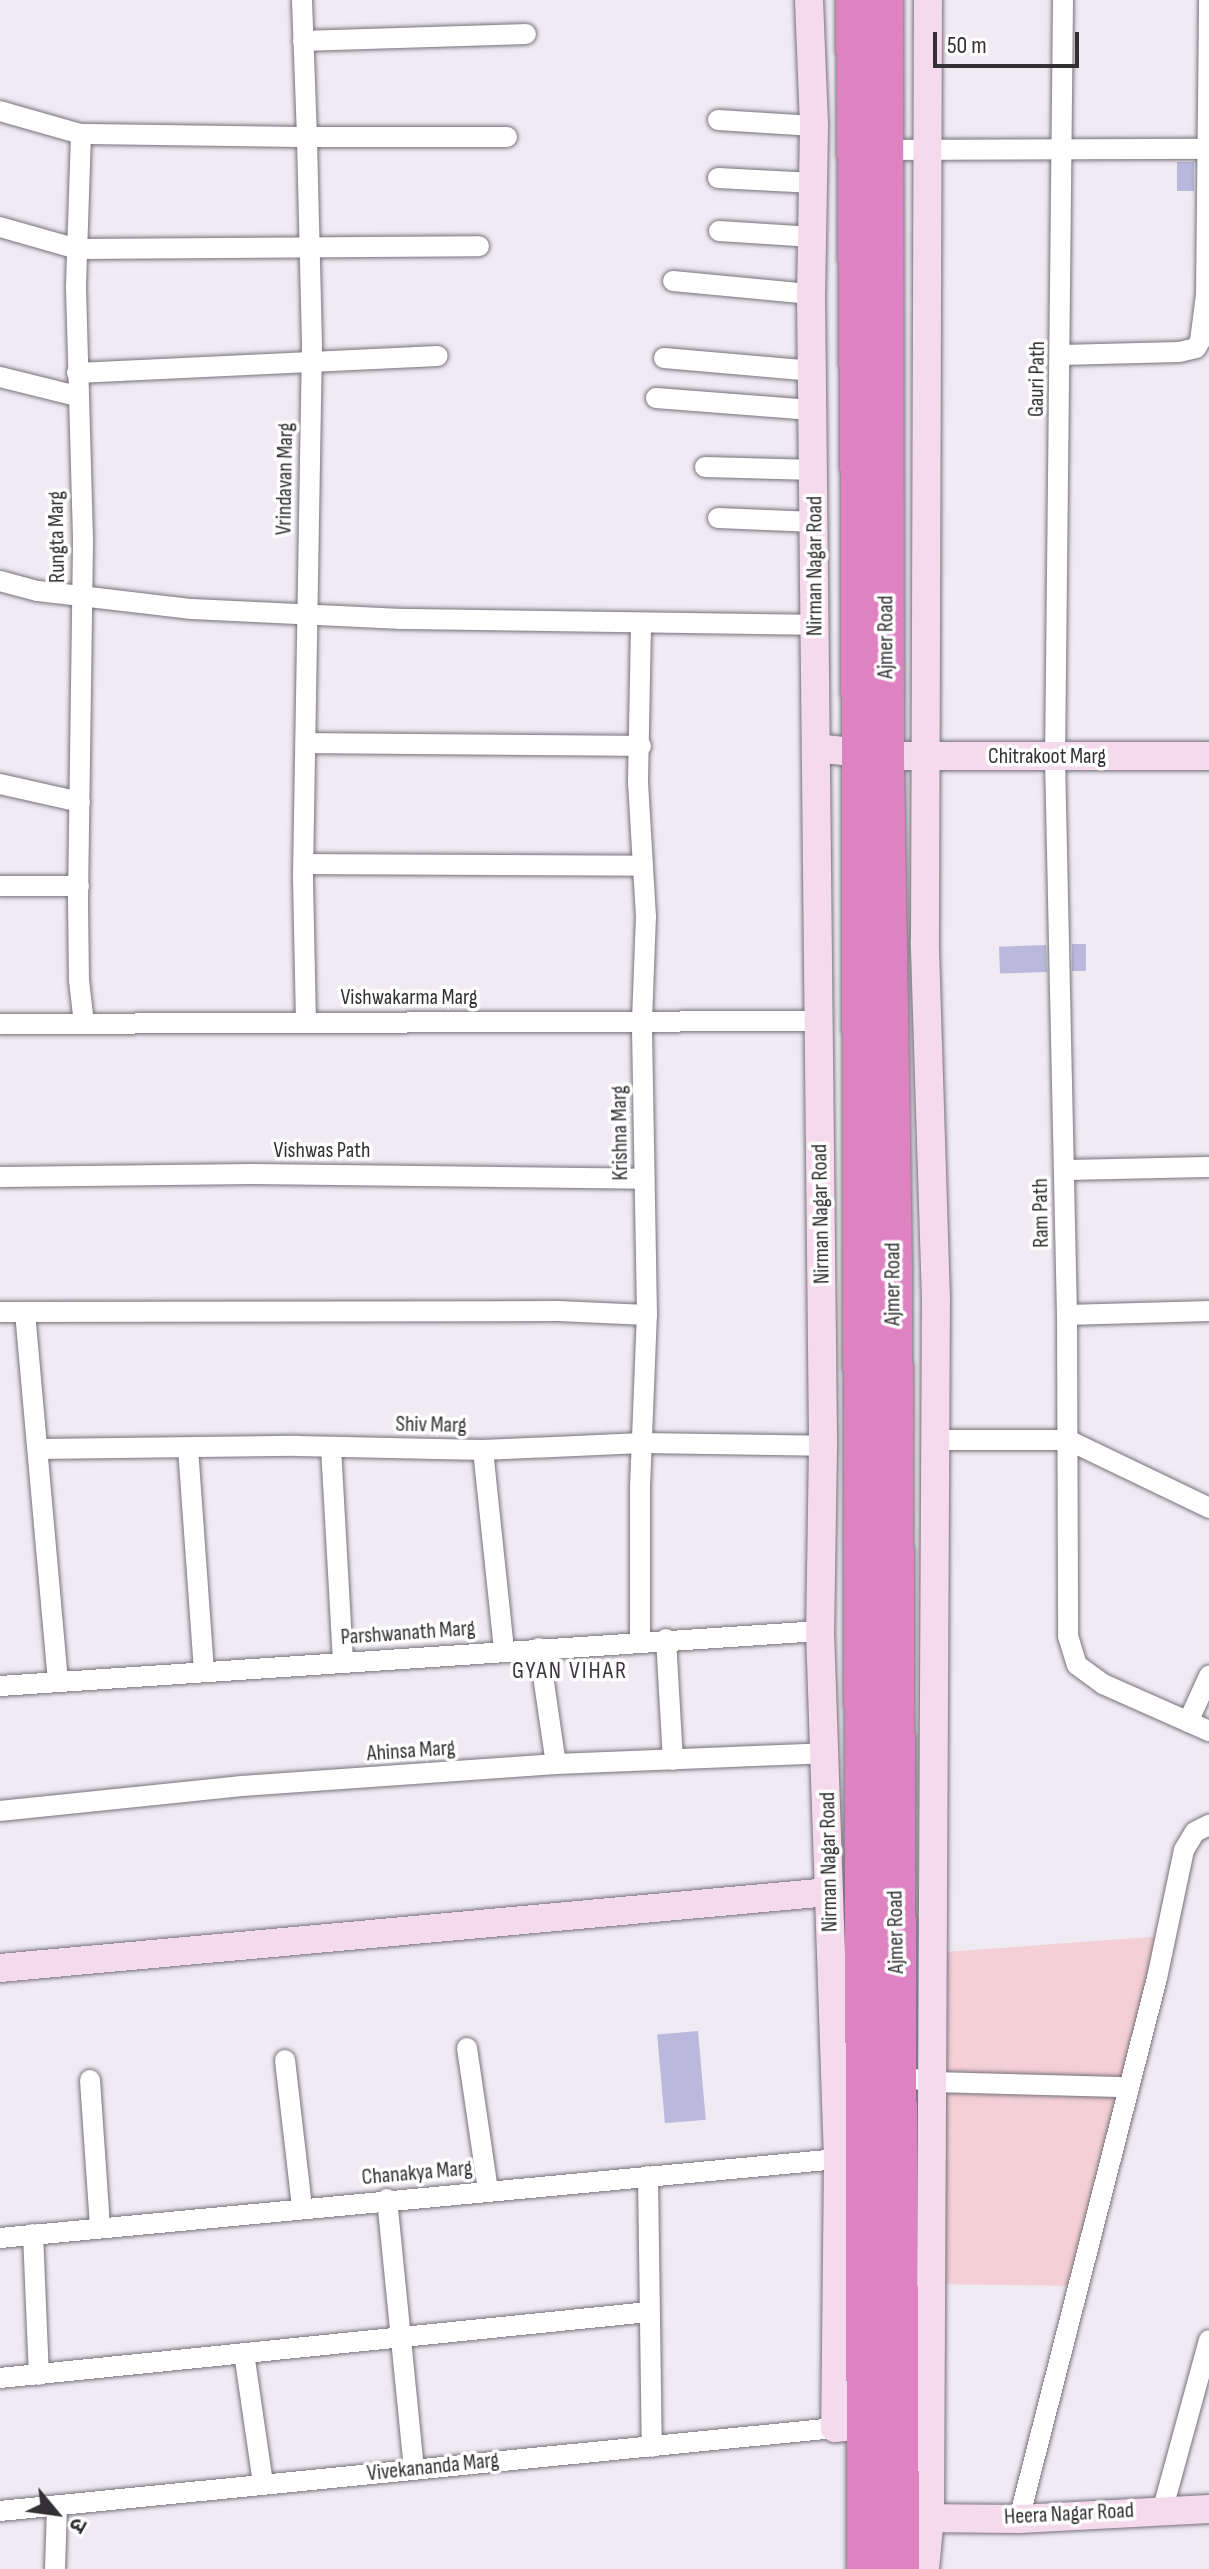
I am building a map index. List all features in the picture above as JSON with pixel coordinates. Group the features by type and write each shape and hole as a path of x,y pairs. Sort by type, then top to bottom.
{"highway":[{"name":"Ajmer Road","path":"854,0 859,625 872,755 894,1268 916,2079 916,2518 901,2569"},
{"name":"Ajmer Road","path":"865,2569 865,2525 850,2426 885,0"}],"street":[{"name":"Vrindavan Marg","path":"302,0 312,363 306,615 306,1023"},
{"name":"Nirman Nagar Road","path":"809,0 814,126 811,294 823,1446 820,1631 850,2426"},
{"path":"928,0 926,151 930,383 925,941 936,1300 935,1440 916,2079 1129,2087"},
{"name":"Gauri Path","path":"1055,758 1063,0"},
{"path":"1061,355 1179,352 1196,348 1208,296 1209,0"},
{"path":"303,41 526,34"},
{"path":"0,111 81,134 507,137"},
{"path":"718,120 814,126"},
{"name":"Rungta Marg","path":"81,134 77,396 82,596 79,980 84,1024"},
{"path":"885,150 1208,149"},
{"path":"718,178 814,183"},
{"path":"0,227 77,249 479,246"},
{"path":"719,231 813,237"},
{"path":"673,281 811,294"},
{"path":"77,373 438,356"},
{"path":"664,358 813,371"},
{"path":"0,377 77,396"},
{"path":"656,398 812,410"},
{"path":"705,467 815,470"},
{"path":"718,518 815,522"},
{"path":"0,581 82,596 192,609 306,615 641,625 859,625"},
{"name":"Krishna Marg","path":"640,1641 647,1315 642,1020 646,917 638,781 641,625"},
{"path":"306,743 641,746"},
{"name":"Chitrakoot Marg","path":"816,748 872,755 926,757 1209,756"},
{"name":"Ram Path","path":"1055,758 1065,1170 1068,1636 1077,1665 1103,1684 1188,1722"},
{"path":"0,784 80,802"},
{"path":"304,864 643,866"},
{"path":"0,886 79,886"},
{"name":"Vishwakarma Marg","path":"0,1024 819,1021"},
{"path":"1065,1170 1209,1167"},
{"name":"Vishwas Path","path":"0,1177 252,1174 644,1179"},
{"path":"0,1312 558,1311 647,1315"},
{"path":"1067,1315 1209,1311"},
{"path":"25,1312 58,1681"},
{"path":"935,1440 1068,1440 1209,1508"},
{"name":"Shiv Marg","path":"38,1449 331,1447 483,1450 642,1443 823,1446"},
{"path":"331,1447 343,1662"},
{"path":"188,1448 204,1671"},
{"path":"483,1450 504,1651"},
{"name":"Parshwanath Marg","path":"0,1686 820,1631"},
{"path":"666,1639 673,1760"},
{"path":"539,1648 556,1764"},
{"path":"1209,1676 1188,1722 1209,1731"},
{"name":"Ahinsa Marg","path":"0,1811 242,1786 556,1764 826,1753"},
{"path":"1019,2519 1129,2087 1184,1850 1195,1832 1209,1825"},
{"path":"0,1968 829,1892"},
{"path":"467,2048 488,2191"},
{"path":"285,2060 302,2207"},
{"path":"90,2080 100,2226"},
{"name":"Chanakya Marg","path":"0,2238 100,2226 838,2159"},
{"path":"648,2176 652,2447"},
{"path":"387,2199 414,2469"},
{"path":"33,2234 39,2375"},
{"path":"0,2378 649,2312"},
{"path":"1163,2508 1209,2340"},
{"path":"244,2353 263,2484"},
{"name":"Vivekananda Marg","path":"0,2511 850,2426"},
{"path":"55,2569 57,2505"},
{"name":"Heera Nagar Road","path":"865,2525 916,2518 1019,2519 1163,2508 1209,2509"},
{"path":"916,2518 925,2569"}],"shaded area":[{"path":"1165,1936 1079,2286 930,2284 945,1952"}],"building":[{"path":"1177,162 1194,162 1194,191 1177,191"},
{"path":"1072,944 1086,944 1086,971 1072,971"},
{"path":"1046,945 1047,972 1000,974 999,947"},
{"path":"698,2031 706,2120 665,2123 657,2035"}],"district":[{"name":"GYAN VIHAR","path":"570,1671"}]}
